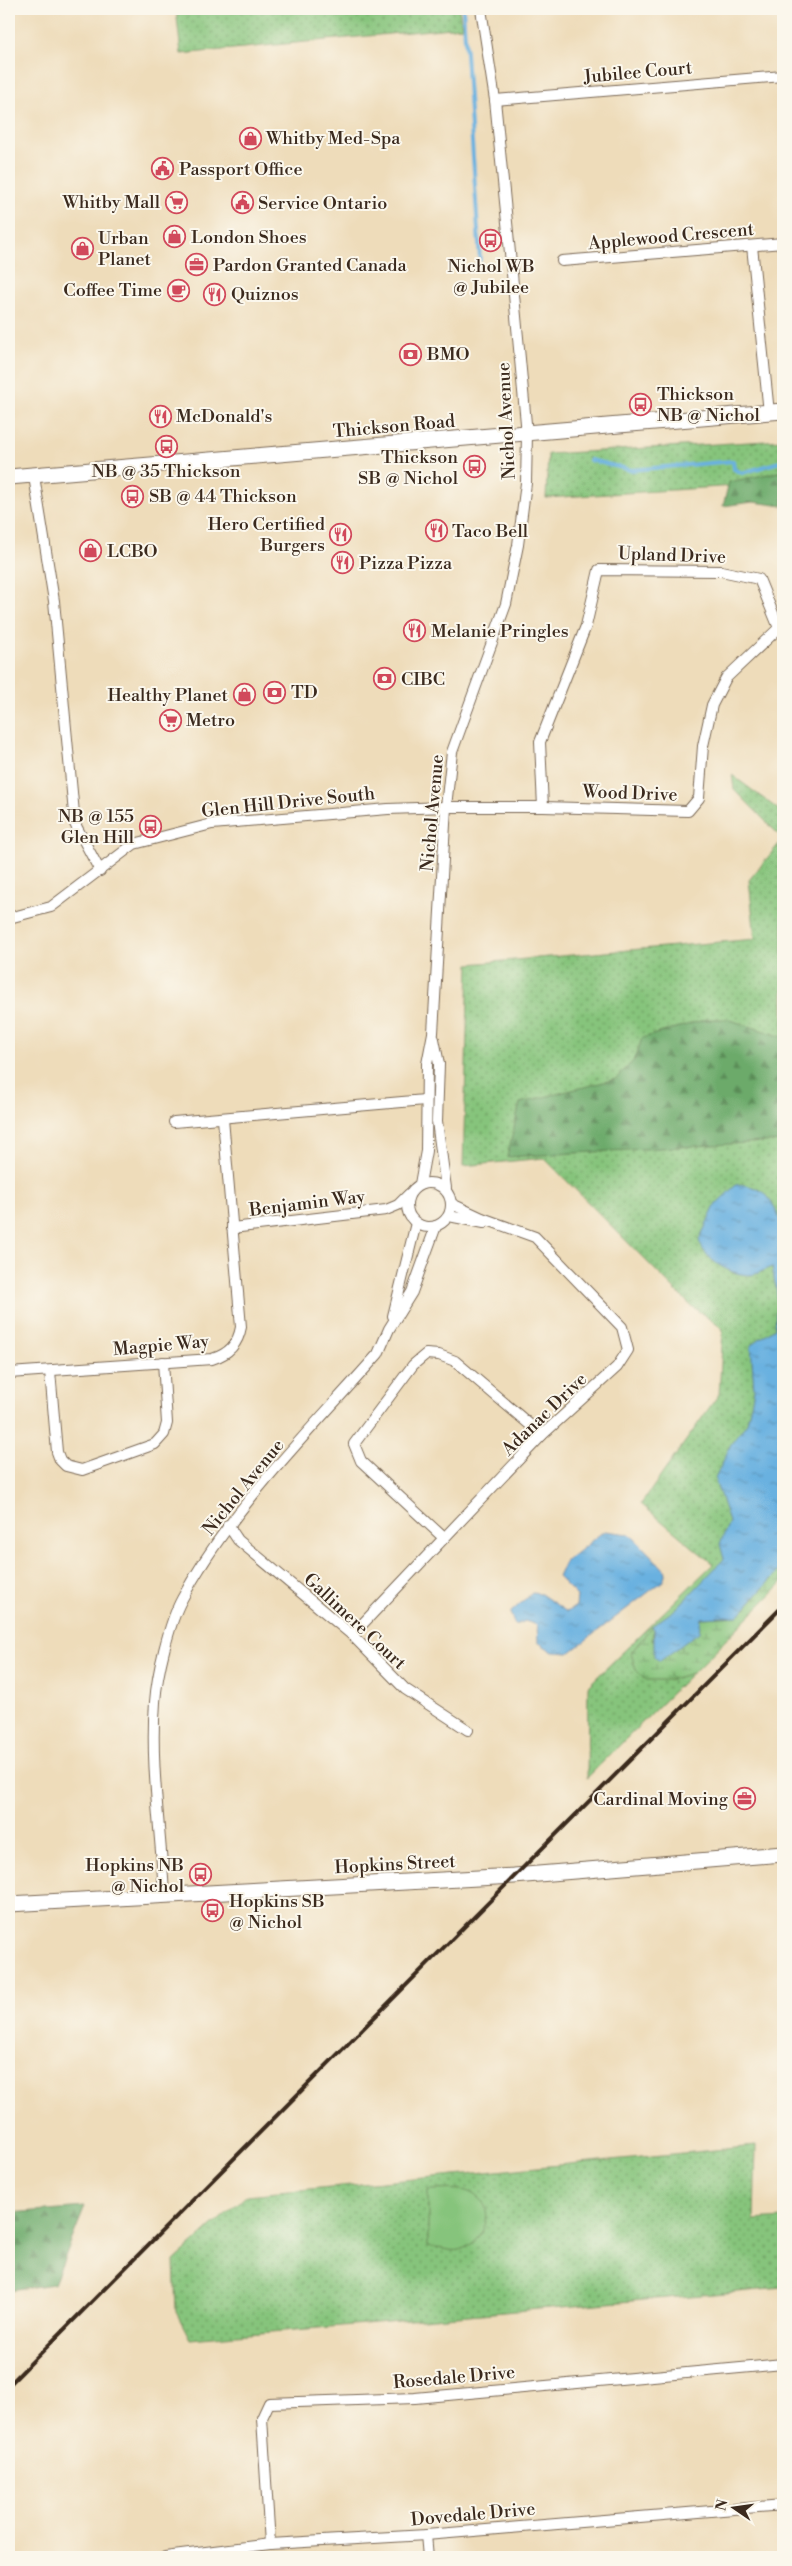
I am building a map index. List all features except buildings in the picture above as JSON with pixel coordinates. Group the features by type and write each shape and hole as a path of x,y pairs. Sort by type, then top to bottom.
{"main road":[{"name":"Thickson Road","path":"9,477 776,412"},
{"name":"Hopkins Street","path":"9,1904 505,1877 783,1854"}],"street":[{"name":"Nichol Avenue","path":"420,1184 426,1151 427,1064 433,1033 446,807 452,752 506,604 518,545 526,484 527,434 495,100 481,9"},
{"name":"Jubilee Court","path":"495,100 783,76"},
{"name":"Applewood Crescent","path":"562,261 783,244"},
{"path":"752,246 776,412"},
{"path":"34,476 54,601 75,824 100,871"},
{"name":"Upland Drive","path":"543,806 540,742 586,626 599,570 721,570 759,579 781,630"},
{"name":"Wood Drive","path":"446,807 543,806 688,811 699,798 703,746 712,706 726,678 781,630"},
{"name":"Glen Hill Drive South","path":"9,918 51,907 134,844 212,824 388,809 446,807"},
{"name":"Nichol Avenue","path":"433,1033 439,1064 438,1121 446,1188"},
{"path":"174,1122 426,1100"},
{"name":"Magpie Way","path":"9,1374 218,1357 229,1351 238,1341 241,1327 224,1119"},
{"path":"433,1182 446,1188 452,1204 449,1216 436,1226 426,1227 413,1220 407,1208 409,1194 420,1184 433,1182"},
{"name":"Benjamin Way","path":"232,1228 386,1210 398,1205 409,1194"},
{"name":"Adanac Drive","path":"352,1636 542,1435 617,1367 628,1350 622,1328 535,1237 482,1218 452,1204"},
{"name":"Benjamin Way","path":"386,1210 413,1220"},
{"name":"Adanac Drive","path":"449,1216 500,1224"},
{"name":"Nichol Avenue","path":"389,1329 413,1220"},
{"name":"Nichol Avenue","path":"164,1895 154,1759 155,1700 165,1650 181,1600 228,1525 378,1354 389,1329 412,1292 436,1226"},
{"path":"444,1538 361,1461 354,1444 413,1365 426,1354 439,1355 455,1361 542,1435"},
{"path":"50,1371 57,1452 66,1466 82,1470 155,1444 164,1434 167,1418 162,1362"},
{"name":"Gallimere Court","path":"228,1525 238,1540 352,1636 404,1689 468,1730"},
{"name":"Rosedale Drive","path":"270,2544 262,2418 269,2403 415,2398 783,2364"},
{"name":"Dovedale Drive","path":"165,2557 270,2544 426,2535 783,2504"},
{"path":"426,2535 428,2557"}],"green space":[{"path":"176,9 459,9 462,27 181,54"},
{"path":"783,440 783,483 546,498 548,454"},
{"path":"783,471 783,506 753,502 723,506 729,482"},
{"path":"732,775 783,813 783,839 734,789"},
{"path":"783,839 783,1582 587,1778 588,1686 713,1564 641,1504 719,1394 723,1329 689,1304 544,1158 463,1166 469,964 755,939 749,880"},
{"path":"707,1019 727,1019 783,1037 783,1141 507,1157 520,1103 616,1079 635,1059 642,1038"},
{"path":"783,1566 783,1582 693,1673 668,1680 646,1680 636,1670 631,1653 652,1626 654,1629 652,1641 701,1618 738,1616"},
{"path":"756,2146 754,2220 783,2218 783,2288 190,2339 176,2312 174,2261 247,2195"},
{"path":"428,2190 466,2191 479,2198 485,2206 487,2214 486,2223 476,2240 459,2250 428,2246"},
{"path":"85,2207 54,2284 9,2290 9,2213"}],"water":[{"path":"737,1184 756,1188 768,1196 776,1209 783,1227 783,1566 738,1616 701,1618 699,1632 660,1661 654,1657 654,1629 652,1626 676,1609 724,1559 720,1544 729,1522 715,1479 731,1444 747,1423 754,1390 751,1345 775,1328 777,1294 772,1267 753,1275 734,1272 712,1260 706,1254 699,1240 716,1204"},
{"path":"604,1531 630,1534 666,1571 663,1581 569,1653 553,1652 538,1642 537,1625 525,1621 515,1625 510,1613 532,1593 541,1594 567,1612 576,1606 577,1596 558,1577 565,1562"}],"waterway":[{"path":"463,9 480,260"},
{"path":"590,460 631,470 733,461 734,469 742,473 783,461"}],"railway":[{"path":"9,2385 783,1606"}],"place":[{"name":"Whitby Med-Spa","path":"250,138"},
{"name":"Passport Office","path":"163,169"},
{"name":"Whitby Mall","path":"176,202"},
{"name":"Service Ontario","path":"242,203"},
{"name":"London Shoes","path":"175,237"},
{"name":"Nichol WB @ Jubilee","path":"491,241"},
{"name":"Urban Planet","path":"82,248"},
{"name":"Pardon Granted Canada","path":"197,265"},
{"name":"Coffee Time","path":"178,290"},
{"name":"Quiznos","path":"215,294"},
{"name":"BMO","path":"411,354"},
{"name":"Thickson NB @ Nichol","path":"641,404"},
{"name":"McDonald's","path":"160,416"},
{"name":"NB @ 35 Thickson","path":"166,446"},
{"name":"Thickson SB @ Nichol","path":"474,467"},
{"name":"SB @ 44 Thickson","path":"133,496"},
{"name":"Taco Bell","path":"436,531"},
{"name":"Hero Certified Burgers","path":"341,534"},
{"name":"LCBO","path":"91,551"},
{"name":"Pizza Pizza","path":"343,563"},
{"name":"Melanie Pringles","path":"415,631"},
{"name":"CIBC","path":"385,679"},
{"name":"TD","path":"275,692"},
{"name":"Healthy Planet","path":"244,695"},
{"name":"Metro","path":"170,720"},
{"name":"NB @ 155 Glen Hill","path":"150,826"},
{"name":"Cardinal Moving","path":"744,1799"},
{"name":"Hopkins NB @ Nichol","path":"200,1875"},
{"name":"Hopkins SB @ Nichol","path":"213,1911"}]}
